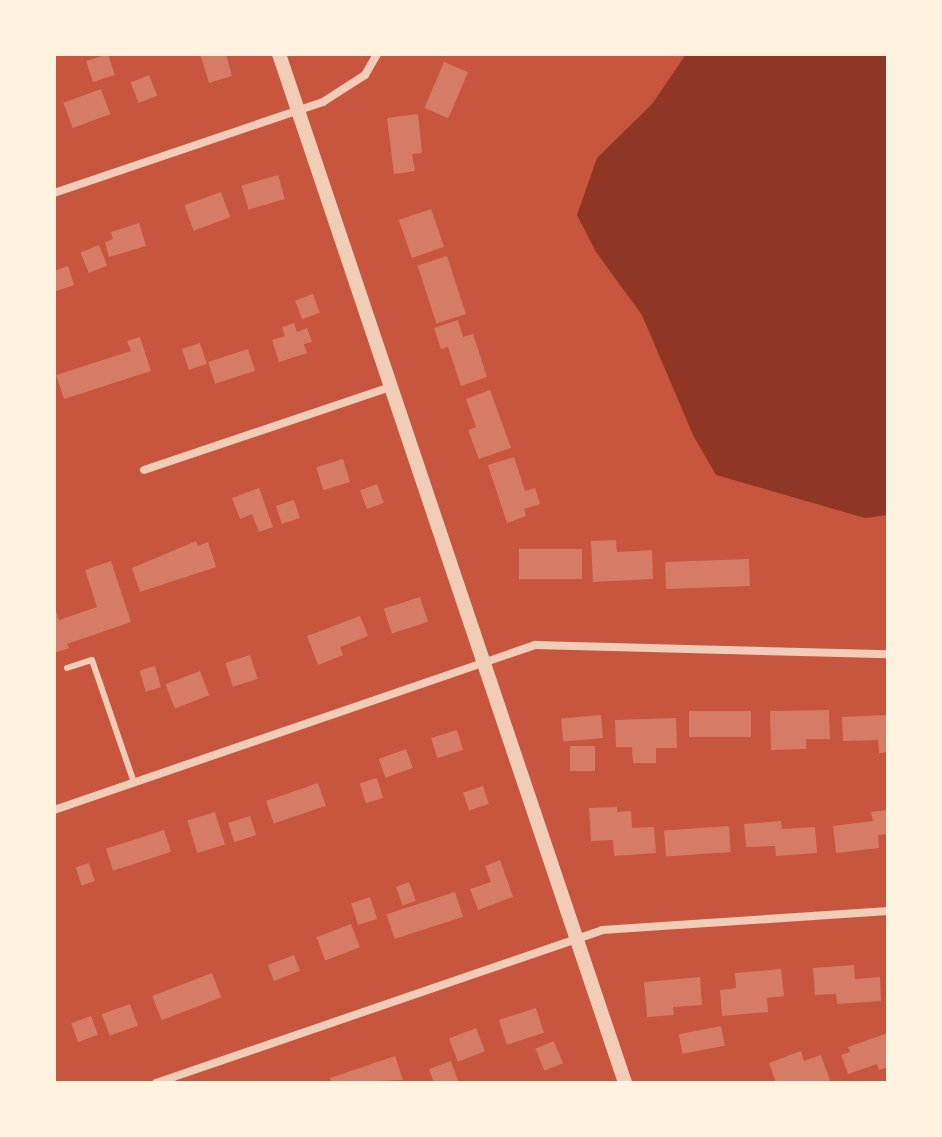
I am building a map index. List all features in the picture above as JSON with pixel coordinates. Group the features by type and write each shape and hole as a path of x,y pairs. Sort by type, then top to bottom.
{"street":[{"path":"279,54 625,1083"},
{"path":"54,193 298,110 345,90 365,75 377,54"},
{"path":"144,470 390,387"},
{"path":"54,810 535,645 562,643 888,654"},
{"path":"156,1083 602,930 888,911"}],"lane":[{"path":"67,668 92,660 134,783"}],"shaded area":[{"path":"686,54 888,54 888,515 865,518 716,475 693,435 642,315 596,252 577,215 597,158 652,104"}],"building":[{"path":"108,54 115,75 93,82 86,61"},
{"path":"200,54 226,54 232,76 209,83"},
{"path":"444,62 468,72 448,118 424,108"},
{"path":"149,75 157,95 139,103 130,82"},
{"path":"101,89 110,114 73,128 63,103"},
{"path":"418,114 422,153 412,154 415,171 394,174 387,118"},
{"path":"278,175 285,199 248,210 241,185"},
{"path":"221,192 230,217 194,231 184,205"},
{"path":"431,209 444,247 412,258 399,220"},
{"path":"139,223 146,246 109,257 105,242 113,239 111,232"},
{"path":"99,245 107,265 89,273 80,252"},
{"path":"447,256 466,314 436,324 418,266"},
{"path":"68,266 74,285 54,292 54,271"},
{"path":"313,294 320,313 302,319 295,300"},
{"path":"458,320 463,337 473,334 487,377 461,386 448,347 441,349 434,328"},
{"path":"294,323 297,332 307,328 312,342 304,344 307,353 279,362 272,340 285,336 282,327"},
{"path":"140,337 151,371 64,399 56,375 131,351 127,341"},
{"path":"200,343 207,364 189,370 182,349"},
{"path":"248,349 255,371 215,384 208,362"},
{"path":"490,390 511,448 479,459 468,430 476,427 466,399"},
{"path":"514,457 525,491 535,488 540,504 524,509 526,516 507,523 488,465"},
{"path":"343,459 350,482 323,490 316,467"},
{"path":"377,484 384,503 367,509 360,490"},
{"path":"259,488 273,527 259,532 252,514 240,519 232,498"},
{"path":"294,500 300,518 282,524 276,506"},
{"path":"616,540 617,552 652,550 653,579 593,582 591,541"},
{"path":"196,541 198,546 208,542 216,567 140,592 132,568"},
{"path":"519,549 582,549 582,579 519,579"},
{"path":"749,559 750,586 666,589 665,562"},
{"path":"111,561 131,622 67,644 69,648 54,653 54,606 59,620 97,607 85,570"},
{"path":"420,597 428,622 392,633 384,609"},
{"path":"360,616 368,636 340,647 343,655 318,665 307,636"},
{"path":"250,655 258,679 233,687 225,663"},
{"path":"155,666 161,687 146,692 140,670"},
{"path":"200,671 209,695 175,709 165,684"},
{"path":"829,710 830,739 806,739 806,749 771,750 770,711"},
{"path":"689,711 751,711 751,737 689,737"},
{"path":"601,715 603,738 563,741 561,718"},
{"path":"888,715 888,752 879,753 878,740 843,741 842,717"},
{"path":"676,718 677,748 656,748 656,763 633,763 632,747 616,747 615,720"},
{"path":"457,730 463,750 437,758 431,738"},
{"path":"570,746 595,746 595,771 570,771"},
{"path":"406,749 413,768 386,778 379,759"},
{"path":"377,778 383,798 366,803 360,783"},
{"path":"318,783 326,806 274,824 266,801"},
{"path":"483,786 489,804 469,811 463,792"},
{"path":"617,807 617,812 631,811 632,828 654,827 656,853 614,856 613,840 591,841 589,808"},
{"path":"888,810 888,834 878,835 879,848 836,853 833,826 873,821 871,812"},
{"path":"215,812 225,845 197,853 187,820"},
{"path":"250,816 256,835 234,842 228,823"},
{"path":"781,821 782,829 815,827 817,853 776,856 775,846 746,847 744,824"},
{"path":"729,826 731,852 666,856 664,831"},
{"path":"164,830 171,852 113,871 106,849"},
{"path":"500,860 513,897 478,910 470,889 491,882 485,866"},
{"path":"89,863 95,881 82,885 76,867"},
{"path":"409,882 416,901 403,906 396,887"},
{"path":"455,892 463,917 395,939 387,914"},
{"path":"370,897 377,919 358,925 351,903"},
{"path":"351,924 360,947 325,961 316,937"},
{"path":"294,955 300,971 274,981 268,965"},
{"path":"854,965 855,979 880,977 881,1001 837,1004 836,994 815,995 813,968"},
{"path":"781,969 784,996 767,998 768,1012 722,1016 720,990 736,988 735,973"},
{"path":"212,973 221,997 162,1020 152,996"},
{"path":"700,977 702,1005 673,1007 674,1015 647,1017 644,982"},
{"path":"130,1004 138,1026 110,1036 102,1014"},
{"path":"536,1008 544,1033 507,1045 499,1020"},
{"path":"91,1016 98,1035 78,1042 71,1023"},
{"path":"721,1026 725,1046 683,1054 679,1034"},
{"path":"476,1028 485,1051 458,1062 449,1038"},
{"path":"888,1033 888,1067 879,1070 877,1064 848,1074 841,1055 850,1052 848,1047"},
{"path":"554,1041 563,1063 544,1071 535,1048"},
{"path":"801,1051 804,1061 821,1055 830,1081 776,1083 769,1063"},
{"path":"395,1056 403,1080 332,1083 330,1078"},
{"path":"451,1061 458,1081 434,1083 429,1069"}]}
